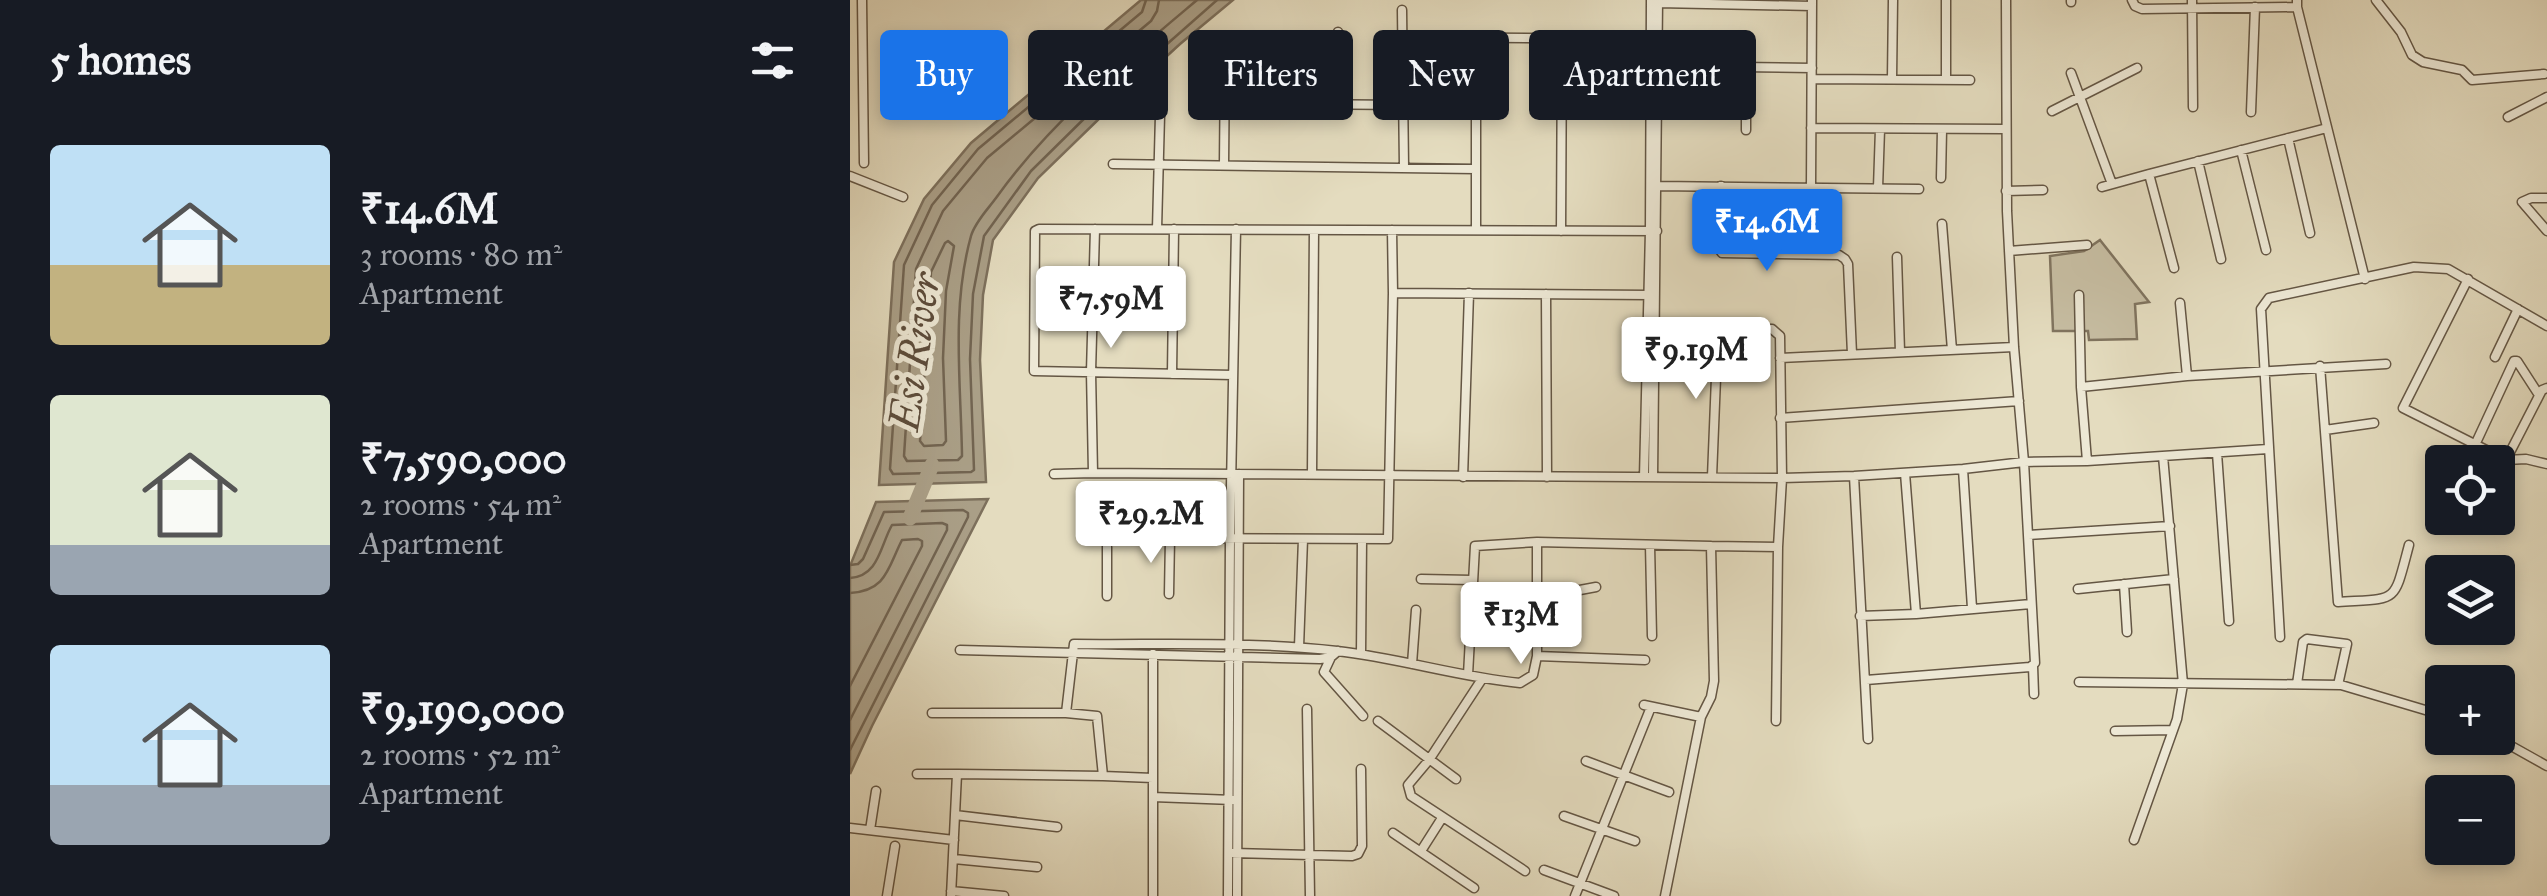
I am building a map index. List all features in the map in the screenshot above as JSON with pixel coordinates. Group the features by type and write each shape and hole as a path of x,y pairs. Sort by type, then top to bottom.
{"street":[{"path":"862,0 864,163"},
{"path":"1892,80 1893,0"},
{"path":"1946,0 1946,80"},
{"path":"2006,0 2006,191 2034,694"},
{"path":"2132,0 2142,8 2297,4 2365,279"},
{"path":"2376,0 2401,32 2412,55 2423,62 2462,70 2472,80 2544,74"},
{"path":"1655,30 1656,1 1812,3 1811,187"},
{"path":"2192,4 2193,107"},
{"path":"2251,112 2255,7"},
{"path":"1402,10 1402,30"},
{"path":"850,13 862,13"},
{"path":"1756,67 1812,68"},
{"path":"2052,111 2137,68"},
{"path":"2070,73 2107,185 2327,128"},
{"path":"1812,79 1970,80"},
{"path":"2508,116 2547,98"},
{"path":"1157,229 1160,120"},
{"path":"1224,120 1224,166"},
{"path":"1404,120 1404,168"},
{"path":"1476,120 1476,230"},
{"path":"1561,230 1562,120"},
{"path":"1649,477 1655,120"},
{"path":"1654,231 1658,120"},
{"path":"1746,120 1746,130"},
{"path":"1812,128 2005,129"},
{"path":"1878,188 1880,129"},
{"path":"1941,178 1942,130"},
{"path":"2288,138 2310,233"},
{"path":"2241,150 2266,250"},
{"path":"2198,161 2221,259"},
{"path":"1113,164 1476,169"},
{"path":"2149,174 2174,268"},
{"path":"850,176 903,198"},
{"path":"1658,186 1919,189"},
{"path":"1721,186 1722,253 1845,259 1852,354"},
{"path":"2006,191 2043,190"},
{"path":"2547,198 2522,202 2547,231"},
{"path":"1942,224 1952,350"},
{"path":"1233,374 1037,372 1032,368 1033,234 1038,228 1654,231"},
{"path":"1093,472 1095,229"},
{"path":"1172,374 1174,229"},
{"path":"1236,229 1233,853 1237,896"},
{"path":"1312,474 1314,230"},
{"path":"1107,596 1107,544 1113,538 1385,541 1390,536 1392,230"},
{"path":"2009,251 2087,244"},
{"path":"1896,257 1900,352"},
{"path":"2280,637 2260,309 2270,298 2430,266 2468,279 2547,326"},
{"path":"2468,279 2403,408 2475,445 2517,361 2543,391 2514,445"},
{"path":"1393,293 1652,295"},
{"path":"1463,477 1469,294"},
{"path":"1546,294 1547,477"},
{"path":"2078,295 2087,461"},
{"path":"2180,303 2186,376"},
{"path":"2495,358 2518,309"},
{"path":"1652,327 1777,332 1780,336 1782,478 1776,720"},
{"path":"1712,477 1718,328"},
{"path":"1780,358 2014,347"},
{"path":"2081,387 2262,370 2386,364"},
{"path":"2320,366 2338,602 2386,599 2394,594 2409,545"},
{"path":"1780,418 2019,401"},
{"path":"2325,430 2374,422"},
{"path":"1054,474 1782,478 2268,449"},
{"path":"2217,453 2230,621"},
{"path":"2134,840 2180,710 2183,684 2163,456"},
{"path":"2515,460 2547,464"},
{"path":"1963,469 1972,608"},
{"path":"1904,473 1916,614"},
{"path":"1854,476 1868,739"},
{"path":"2028,535 2170,526"},
{"path":"1169,594 1170,538"},
{"path":"1299,647 1303,539"},
{"path":"1361,654 1362,540"},
{"path":"1468,675 1476,546 1536,542 1778,547"},
{"path":"1066,713 1074,644 1299,647 1334,654 1361,654 1520,684 1533,675 1537,656 1536,542"},
{"path":"1650,545 1652,636"},
{"path":"1665,896 1701,717 1714,681 1711,546"},
{"path":"2078,589 2174,578"},
{"path":"1421,579 1472,580"},
{"path":"2124,584 2127,632"},
{"path":"1537,598 1596,587"},
{"path":"1860,616 2031,604"},
{"path":"1412,664 1416,610"},
{"path":"2296,684 2306,639 2346,644 2332,682"},
{"path":"1153,896 1154,645"},
{"path":"960,650 1320,659 1334,654"},
{"path":"1334,654 1324,672 1363,716"},
{"path":"1537,656 1645,660"},
{"path":"1866,680 2033,666"},
{"path":"1482,679 1408,791 1442,818 1525,871"},
{"path":"2080,682 2296,684 2308,680 2332,682 2425,710"},
{"path":"1575,896 1648,706 1701,717"},
{"path":"1307,709 1310,896"},
{"path":"932,712 1098,716 1103,776"},
{"path":"1378,722 1456,779"},
{"path":"2116,730 2173,730"},
{"path":"2515,748 2547,766"},
{"path":"1586,761 1669,792"},
{"path":"1233,853 1358,854 1362,846 1360,769"},
{"path":"917,774 1153,778"},
{"path":"958,774 951,893 1004,896"},
{"path":"870,830 876,791"},
{"path":"1152,797 1233,800"},
{"path":"955,815 1057,827"},
{"path":"1564,816 1635,841"},
{"path":"1421,852 1442,818"},
{"path":"851,831 954,840"},
{"path":"1392,833 1474,888"},
{"path":"887,896 895,846"},
{"path":"1228,896 1233,853"},
{"path":"954,859 1037,867"},
{"path":"1544,870 1614,896"}],"shaded area":[{"path":"2100,240 2149,302 2135,304 2137,339 2089,340 2088,331 2053,331 2050,256 2084,251"}],"water":[{"path":"1141,0 1233,0 1197,30 1188,30 1188,37 1168,55 1168,30 1105,30"},
{"path":"1028,95 1028,120 1098,120 1038,178 993,240 983,295 980,360 986,482 879,485 894,262 924,199 971,143 998,120 1008,120 1008,112"},
{"path":"988,499 850,774 850,566 876,502"}],"waterway":[{"name":"Esi River","path":"910,518 932,465"}]}
